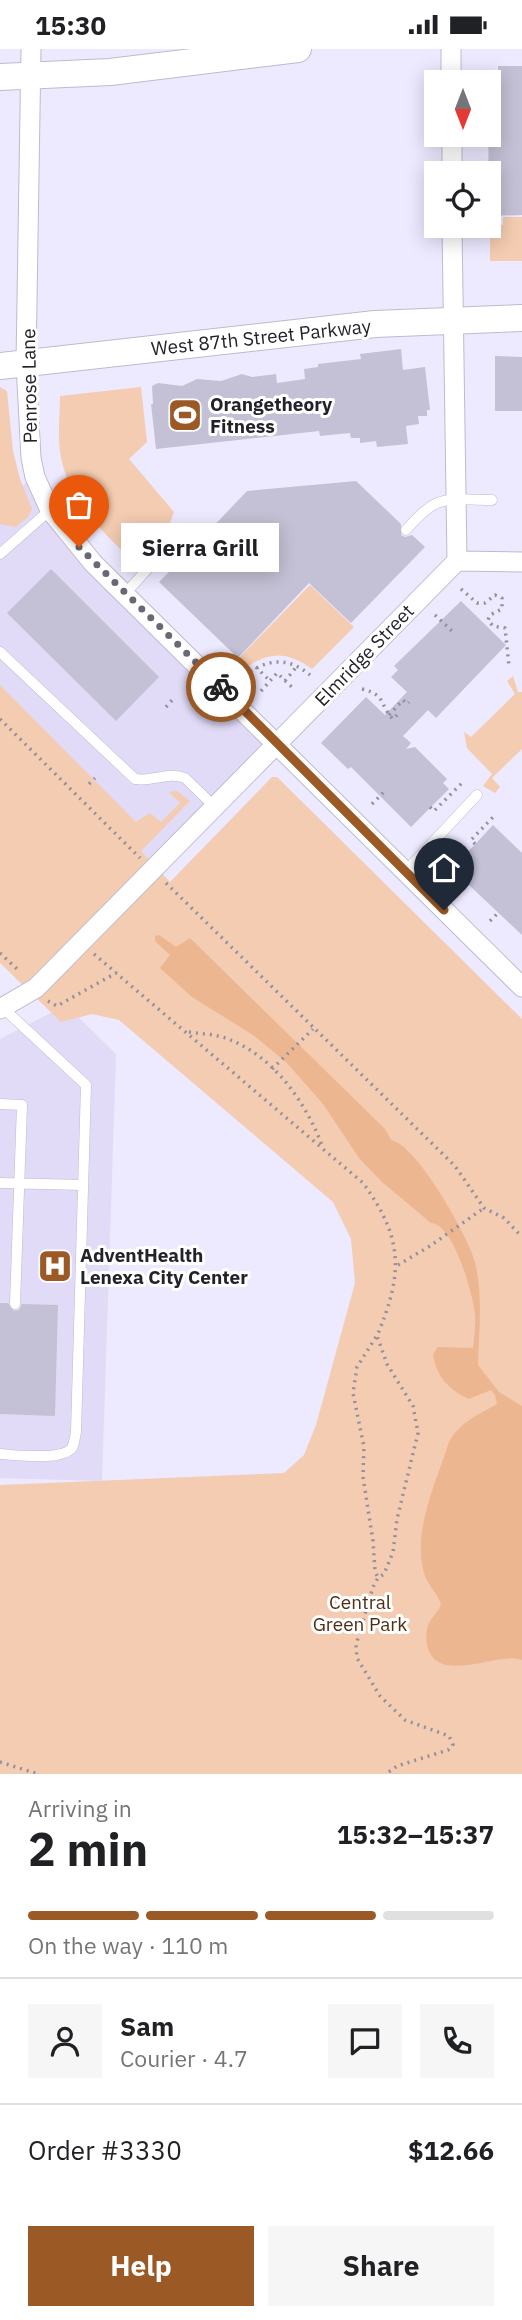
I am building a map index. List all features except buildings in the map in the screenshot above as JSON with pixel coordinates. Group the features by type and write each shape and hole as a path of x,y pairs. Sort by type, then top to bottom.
{"main road":[{"path":"0,77 110,72 299,49"},
{"name":"West 87th Street Parkway","path":"0,366 375,324 522,318"}],"street":[{"name":"Penrose Lane","path":"32,49 26,364 31,459 35,477 50,510 64,530 125,594 522,987"},
{"path":"451,49 452,70"},
{"path":"452,238 457,561 522,562"},
{"name":"Elmridge Street","path":"1,1008 41,994 153,870 457,561"}],"lane":[{"path":"406,530 422,511 437,500 492,500"},
{"path":"0,554 50,510"},
{"path":"125,594 159,556 174,556 180,561"},
{"path":"0,652 135,779 144,781 179,776 185,778 215,807"},
{"path":"406,871 477,795"},
{"path":"0,1454 54,1456 65,1454 73,1447 76,1432 86,1085 1,1008"},
{"path":"0,1104 22,1105 15,1304"},
{"path":"0,1183 83,1185"}],"path":[{"path":"461,589 477,603 485,603 495,595 502,598 502,609 490,615 488,625 505,628 509,666"},
{"path":"435,615 453,632"},
{"path":"245,676 256,667 280,661 298,666 310,675"},
{"path":"285,681 298,666"},
{"path":"256,667 270,681"},
{"path":"261,691 277,673 295,690"},
{"path":"362,689 377,693 383,699 389,715 393,719 397,715"},
{"path":"166,707 173,699"},
{"path":"389,715 403,700 407,704 409,702"},
{"path":"0,719 455,1166 484,1208 504,1218 522,1237"},
{"path":"89,784 95,778"},
{"path":"430,807 434,811 464,781"},
{"path":"372,804 386,790"},
{"path":"475,844 471,840 496,814"},
{"path":"460,891 466,884"},
{"path":"491,921 497,914"},
{"path":"0,953 16,969"},
{"path":"93,953 363,1183 373,1197 393,1241 398,1265 392,1300 377,1336 357,1367 353,1393 364,1447 365,1497 378,1578"},
{"path":"41,994 57,1006 116,973"},
{"path":"272,1069 313,1029"},
{"path":"187,1031 228,1039 286,1080 313,1121 324,1150"},
{"path":"398,1265 484,1208"},
{"path":"377,1336 387,1364 413,1406 418,1433 397,1519 393,1552 384,1574 378,1578 356,1645 357,1658 380,1696 405,1720 449,1736 453,1745 448,1750 397,1766 386,1774"},
{"path":"0,1762 38,1774"}],"shaded area":[{"path":"33,476 40,495 273,743 153,867 0,712 0,507"},
{"path":"159,935 176,947 190,938 385,1129 391,1140 402,1146 427,1174 463,1233 475,1262 479,1287 478,1365 499,1392 522,1406 522,1660 511,1658 455,1666 443,1664 433,1657 427,1645 428,1625 441,1605 425,1576 421,1560 427,1508 453,1435 470,1420 497,1404 491,1390 469,1399 455,1391 440,1376 435,1362 433,1354 438,1347 473,1348 475,1314 466,1276 454,1247 439,1226 431,1223 382,1182 359,1158 323,1104 286,1062 253,1035 192,997 160,968 170,955 155,941 155,936"},
{"name":"AdventHealth Lenexa City Center","path":"66,1005 116,1054 102,1481 0,1478 0,1039"}],"green space":[{"path":"503,217 522,217 522,261 490,261 490,238 501,238"},
{"path":"0,387 7,391 13,451 32,509 28,517 16,527 0,524"},
{"path":"141,387 147,442 129,459 174,512 167,531 136,564 112,541 80,503 65,473 59,426 60,396"},
{"path":"310,585 354,627 312,669 294,659 278,655 262,659 244,669 236,661"},
{"path":"513,676 518,692 522,692 522,749 492,778 500,787 495,793 483,786 492,774 467,748 464,732 471,737 515,694 507,681"},
{"name":"Central Green Park","path":"0,685 136,822 150,813 161,822 180,803 169,792 177,791 190,801 141,851 170,882 272,777 277,777 522,1019 522,1774 0,1774 0,1485 284,1473 304,1455 316,1425 355,1283 351,1239 333,1202 119,1020 92,1014 61,1022 0,963"}],"way so far":[{"path":"79,547 221,687"}],"place":[{"name":"Orangetheory Fitness","path":"185,415"},
{"name":"Sierra Grill","path":"79,547"},
{"name":"AdventHealth Lenexa City Center","path":"55,1266"}],"route":[{"path":"221,687 444,910"}]}
